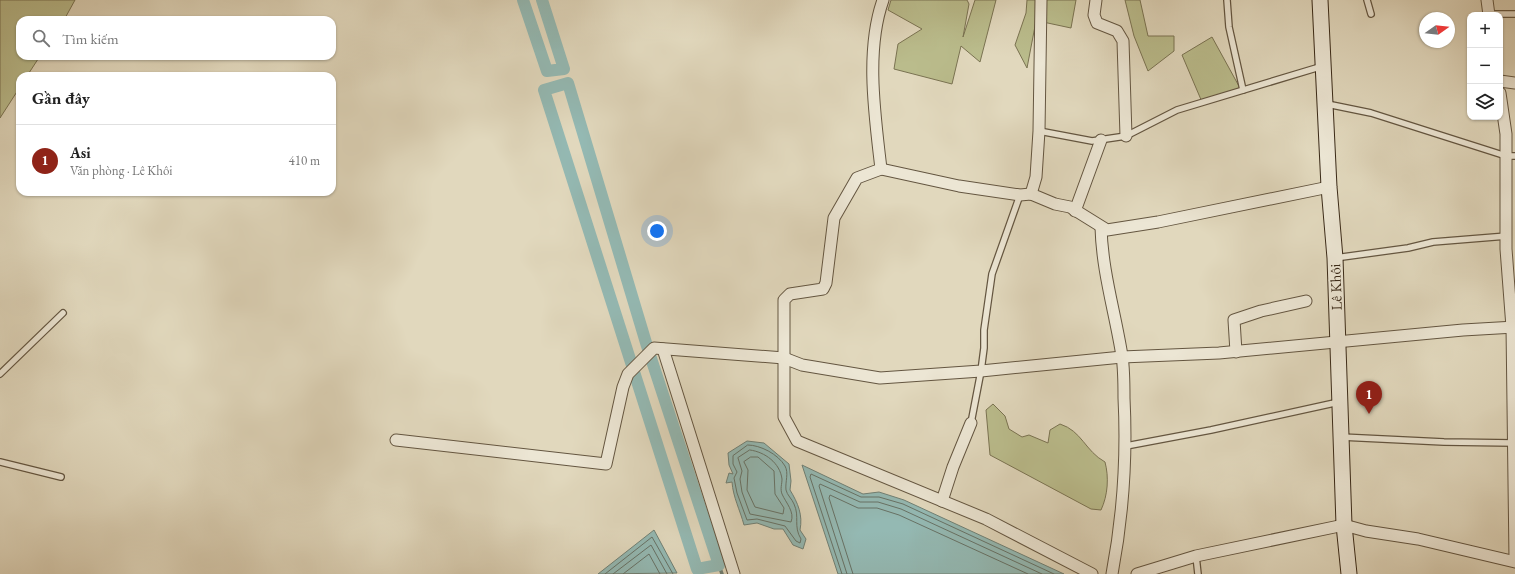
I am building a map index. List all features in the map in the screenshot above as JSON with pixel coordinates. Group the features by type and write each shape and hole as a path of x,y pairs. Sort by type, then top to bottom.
{"street":[{"path":"881,169 876,127 873,63 879,11 882,0"},
{"path":"1031,194 1036,177 1039,131 1041,0"},
{"path":"1096,0 1094,15 1098,23 1117,31 1122,41 1126,136"},
{"name":"Lê Khôi","path":"1320,0 1329,187 1335,258 1344,525 1349,574"},
{"path":"1487,0 1489,12"},
{"path":"1503,81 1515,83"},
{"path":"1137,574 1196,556 1344,525 1366,531 1418,539 1515,561 1514,327 1506,249 1511,236 1510,156 1503,114"},
{"path":"1075,211 1101,140"},
{"path":"1092,574 986,519 797,441 784,418 784,300 790,294 822,288 826,283 834,218 857,178 881,169 959,186 1020,195 1031,194 1075,211 1107,230 1158,222 1329,187"},
{"path":"1101,227 1102,253 1122,357 1126,446 1119,539 1112,574"},
{"path":"1236,352 1234,320 1261,311 1306,301"},
{"path":"396,440 606,464 623,387 630,370 659,349 784,358 802,365 871,378 981,371 1122,357 1236,352 1514,327"},
{"path":"659,349 734,574"},
{"path":"942,501 953,467 971,423"}],"lane":[{"path":"1227,0 1229,27 1243,90"},
{"path":"1367,0 1372,14"},
{"path":"1503,14 1515,14"},
{"path":"1039,131 1085,140 1101,140 1126,136 1177,110 1323,66"},
{"path":"1326,111 1326,104 1371,113 1510,156"},
{"path":"971,423 981,371 984,348 984,330 992,274 1020,195"},
{"path":"1335,258 1408,248 1433,242 1511,236"},
{"path":"0,374 63,313"},
{"path":"1126,446 1211,430 1339,402"},
{"path":"1341,436 1444,442 1515,443"},
{"path":"0,462 61,477"},
{"path":"1196,556 1198,574"}],"green space":[{"path":"0,0 75,0 66,16 16,16 16,60 37,60 30,72 16,72 16,93 0,118"},
{"path":"891,0 967,0 969,4 963,37 975,0 996,0 980,62 961,46 952,84 894,69 898,44 922,29 888,10"},
{"path":"1027,0 1040,0 1027,68 1015,45 1026,13"},
{"path":"1042,0 1076,0 1071,28 1043,22"},
{"path":"1125,0 1140,0 1148,36 1174,36 1174,51 1148,71 1134,36"},
{"path":"1212,37 1240,88 1202,102 1182,55"},
{"path":"993,404 1005,416 1009,429 1022,437 1029,435 1048,443 1050,430 1060,424 1074,431 1098,457 1105,462 1107,486 1101,510 1091,509 990,455 986,410"}],"water":[{"path":"747,441 764,443 789,464 791,481 790,490 799,509 801,519 800,530 806,539 803,549 793,545 783,529 774,529 757,523 744,525 735,498 732,482 726,483 729,473 733,474 729,465 728,453"},
{"path":"802,465 863,494 879,492 904,500 1064,574 838,574"},
{"path":"654,530 677,573 598,574"}],"waterway":[{"path":"523,0 547,71 564,69 542,0"},
{"path":"568,83 647,346 719,565 697,569 544,90 568,83"},
{"path":"719,565 722,574"},
{"path":"697,569 699,574"}],"place":[{"name":"Asi","path":"1369,414"}]}
